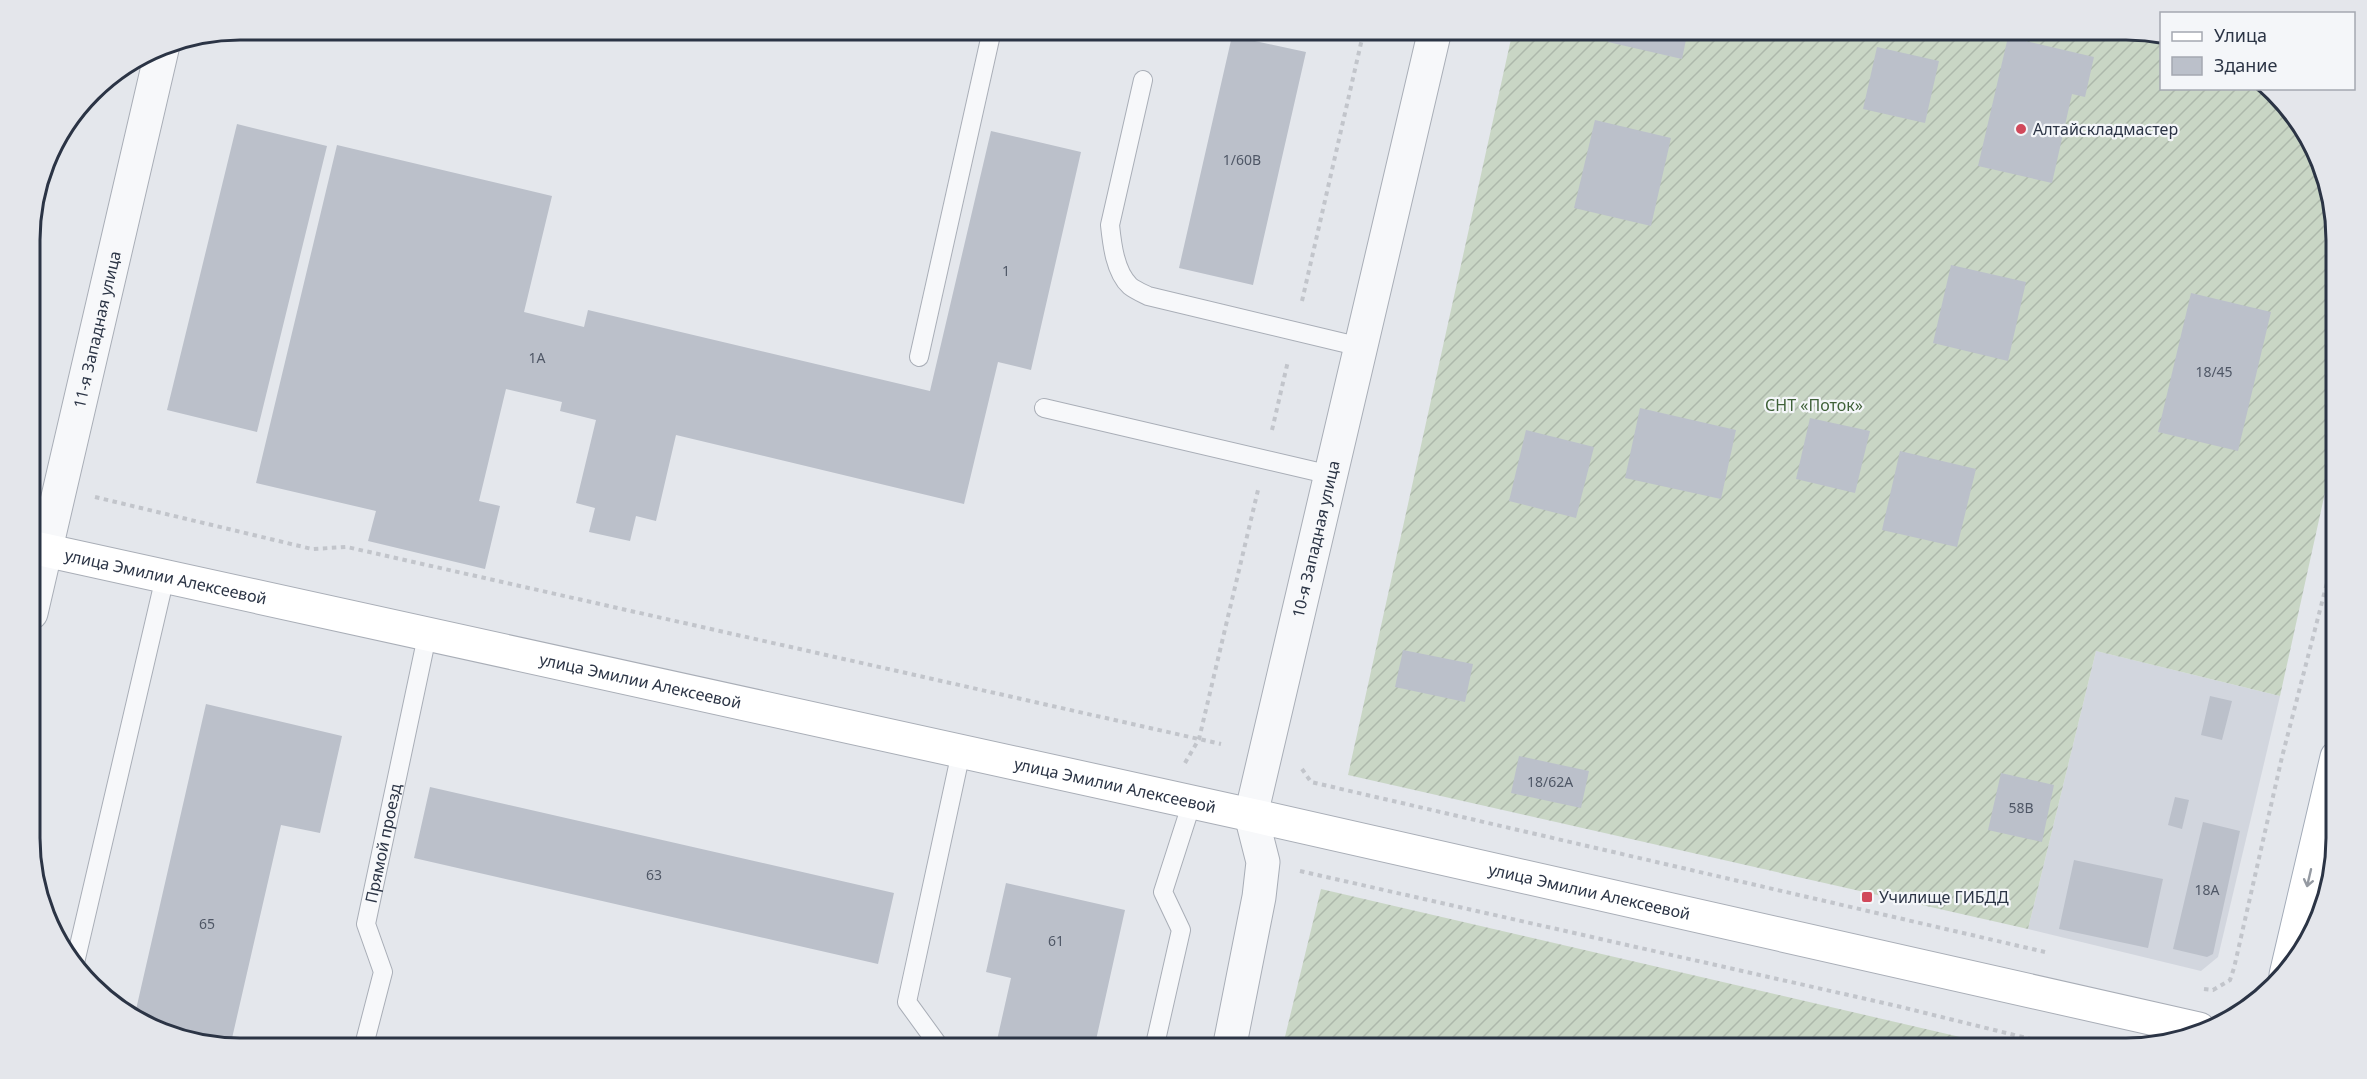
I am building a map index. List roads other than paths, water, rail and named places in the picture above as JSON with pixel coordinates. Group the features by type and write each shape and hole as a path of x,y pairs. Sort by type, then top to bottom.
{"street":[{"name":"10-я Западная улица","path":"1231,1038 1259,897 1263,862 1251,815 1432,40"},
{"name":"11-я Западная улица","path":"40,545 61,489 160,58"},
{"name":"улица Эмилии Алексеевой","path":"40,549 1251,815 2192,1027"},
{"path":"2292,951 2326,804"}],"lane":[{"path":"919,357 990,40"},
{"path":"1143,81 1110,225 1116,258 1130,285 1148,296 1361,347"},
{"path":"1044,408 1331,475"},
{"path":"77,953 165,577"},
{"name":"Прямой проезд","path":"366,1038 383,972 366,924 427,636"},
{"path":"933,1038 907,1002 961,752"},
{"path":"1156,1038 1181,930 1163,892 1192,802"}],"place":[{"name":"Алтайскладмастер","path":"2021,129"},
{"name":"Училище ГИБДД","path":"1867,897"}],"park label":[{"name":"СНТ «Поток»","path":"1814,405"}]}
